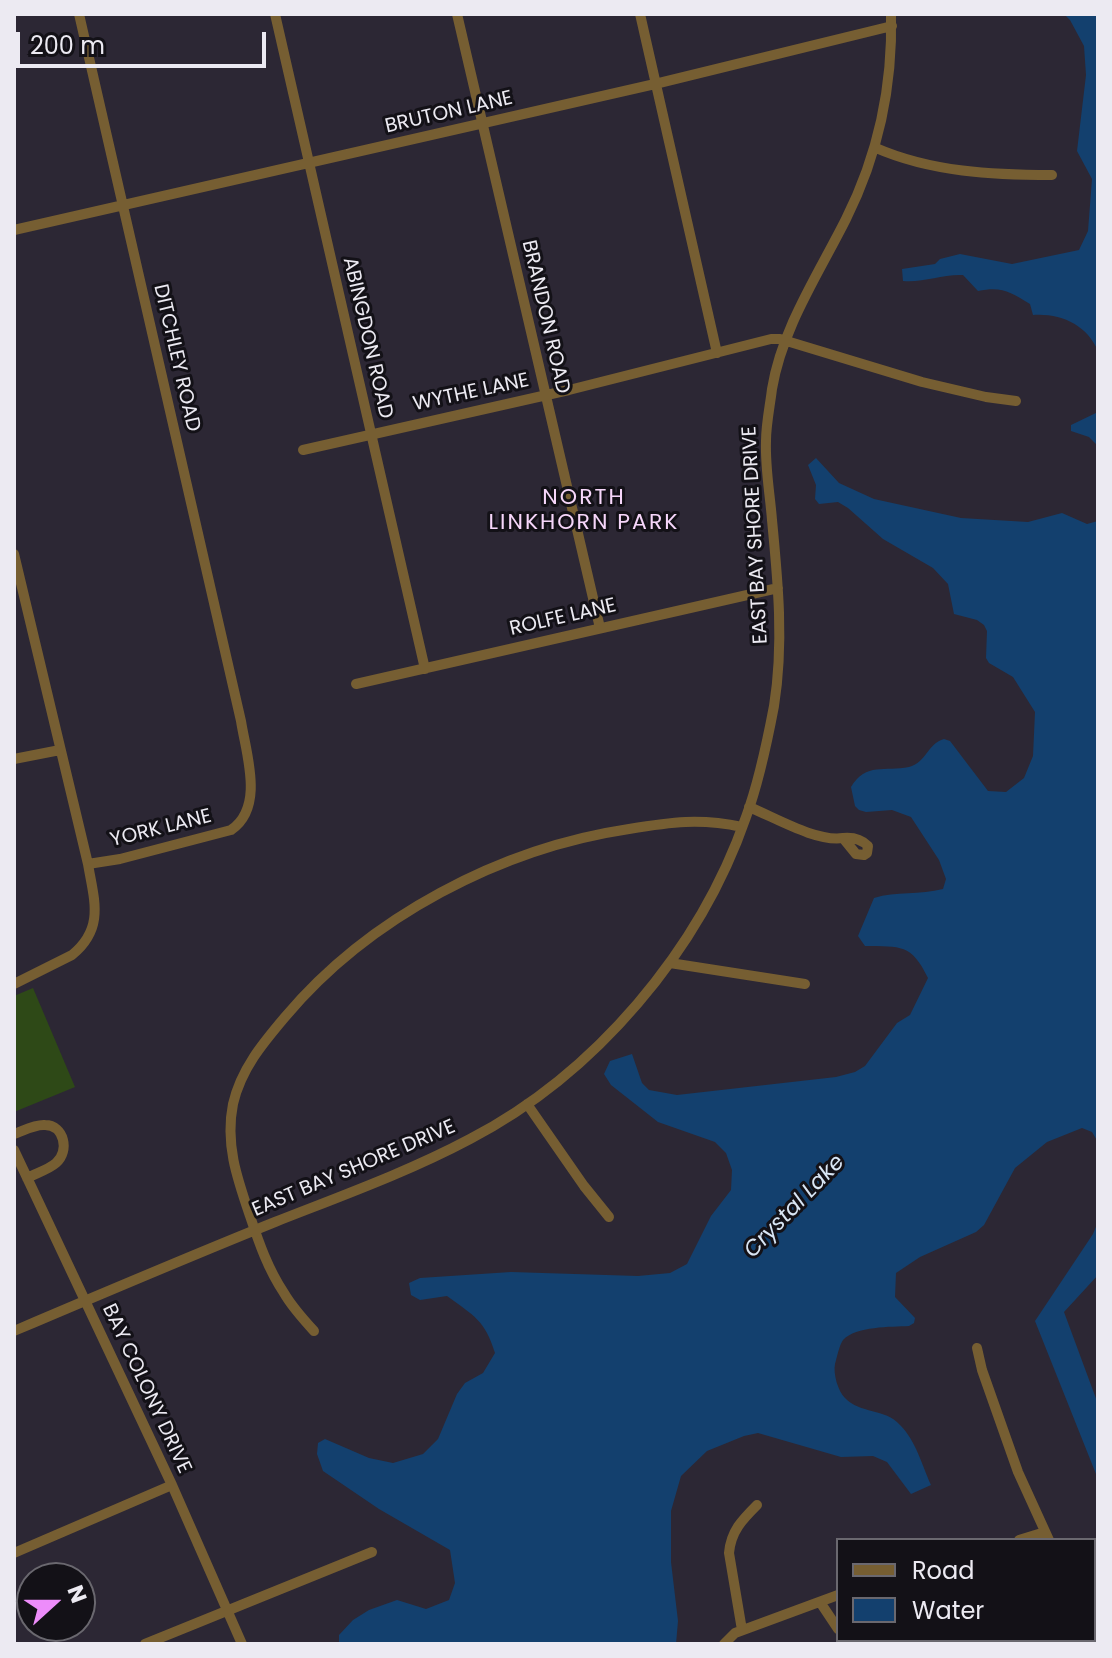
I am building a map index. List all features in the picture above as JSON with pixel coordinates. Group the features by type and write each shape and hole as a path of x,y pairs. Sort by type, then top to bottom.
{"street":[{"name":"DITCHLEY ROAD","path":"79,14 238,710"},
{"name":"ABINGDON ROAD","path":"275,14 425,669"},
{"name":"BRANDON ROAD","path":"457,14 600,628"},
{"path":"640,14 717,353"},
{"name":"EAST BAY SHORE DRIVE","path":"14,1331 255,1230 352,1193 472,1139 554,1085 613,1030 670,963 696,924 710,900 749,807 766,741 778,674 780,617 766,441 776,371 786,341 862,187 876,148 889,73 891,14"},
{"name":"BRUTON LANE","path":"14,230 655,84 892,26"},
{"path":"876,148 943,168 1052,175"},
{"name":"WYTHE LANE","path":"303,450 545,395 763,340 786,341"},
{"path":"786,341 922,382 1016,401"},
{"path":"14,554 88,864"},
{"name":"ROLFE LANE","path":"356,684 778,588"},
{"name":"YORK LANE","path":"14,984 72,955 86,941 96,914 88,864 223,833 237,825 246,813 251,790 238,710"},
{"path":"14,759 60,750"},
{"path":"749,807 814,836 843,838"},
{"path":"314,1331 285,1295 264,1256 232,1159 230,1122 238,1089 256,1053 292,1009 366,941 406,913 493,867 545,848 610,831 679,821 718,822 742,827"},
{"path":"670,963 805,984"},
{"path":"527,1104 609,1217"},
{"path":"14,1134 47,1125 58,1130 64,1142 63,1154 56,1163 27,1178"},
{"name":"BAY COLONY DRIVE","path":"16,1158 172,1485 242,1644"},
{"path":"977,1348 1018,1472 1047,1536"},
{"path":"14,1553 172,1485"},
{"path":"742,1630 730,1544 738,1526 757,1505"},
{"path":"145,1644 372,1552"},
{"path":"724,1644 735,1633 836,1596"},
{"path":"820,1602 836,1626"}],"green space":[{"path":"33,988 75,1087 14,1112 14,996"}],"water":[{"path":"1064,14 1098,14 1098,351 1087,334 1072,322 1053,316 1033,315 1030,304 1017,296 1000,290 978,291 963,275 903,281 902,269 935,264 940,259 960,254 1012,264 1079,250 1088,231 1092,179 1077,151 1086,75 1084,46"},
{"path":"1098,412 1098,446 1089,437 1071,431 1071,425"},
{"name":"Crystal Lake","path":"816,458 839,483 874,499 961,518 1028,522 1062,513 1087,524 1098,521 1098,1142 1092,1132 1082,1128 1047,1142 1015,1168 984,1225 976,1232 920,1257 896,1273 895,1297 915,1318 914,1323 856,1332 842,1342 835,1368 842,1395 858,1407 887,1416 906,1431 931,1485 911,1494 887,1462 873,1456 841,1457 758,1433 744,1436 707,1451 681,1476 671,1511 671,1562 678,1621 676,1644 339,1644 339,1635 353,1620 369,1610 397,1600 426,1609 449,1600 455,1583 450,1550 379,1509 323,1471 317,1454 318,1443 325,1439 369,1458 393,1463 423,1454 438,1439 457,1394 465,1383 483,1373 495,1353 483,1326 471,1314 447,1296 420,1300 411,1295 409,1283 420,1278 511,1272 638,1276 670,1273 687,1264 711,1216 731,1190 732,1170 726,1153 715,1142 658,1122 611,1085 604,1074 610,1061 632,1054 642,1083 649,1090 677,1095 836,1077 865,1066 897,1023 910,1015 928,978 916,958 904,949 865,946 858,936 874,898 943,889 946,879 939,860 911,817 892,810 859,810 855,806 851,787 870,771 915,765 934,744 944,739 950,741 988,791 1006,792 1024,778 1033,756 1035,712 1013,677 986,658 987,631 984,625 954,614 948,584 933,568 883,539 838,502 819,504 815,499 816,485 808,465"},
{"path":"1098,1222 1098,1275 1064,1312 1098,1404 1098,1479 1035,1321"}],"district":[{"name":"NORTH LINKHORN PARK","path":"584,510"}]}
